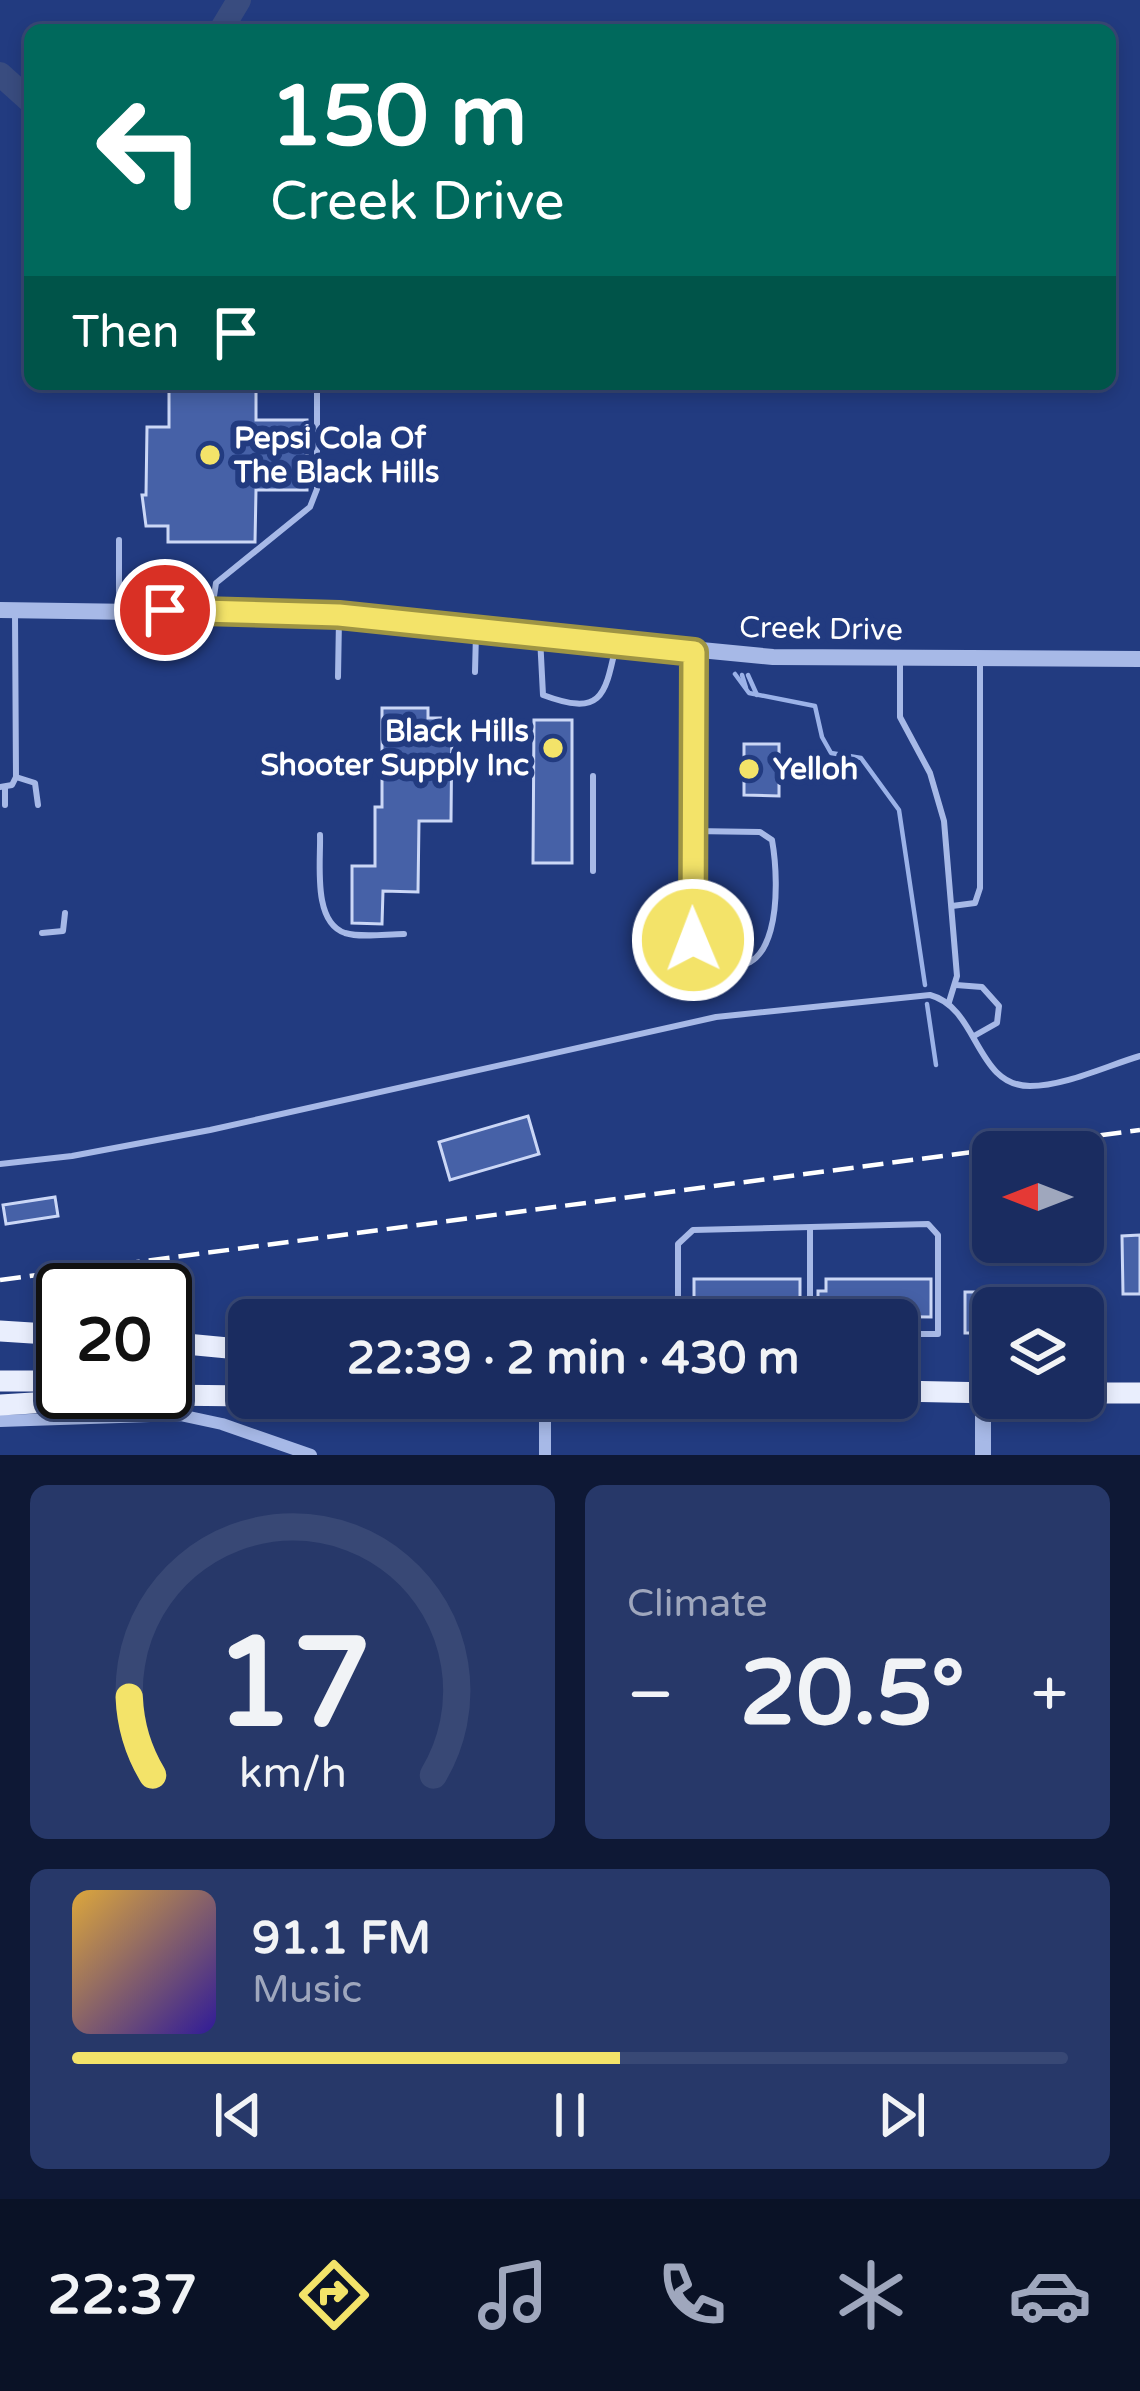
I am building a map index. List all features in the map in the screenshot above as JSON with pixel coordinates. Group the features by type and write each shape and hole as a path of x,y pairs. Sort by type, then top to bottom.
{"main road":[{"path":"0,1330 36,1333"},
{"path":"192,1345 228,1348"},
{"path":"0,1381 36,1381"},
{"path":"192,1381 228,1382"},
{"path":"918,1391 972,1393"},
{"path":"1104,1393 1140,1394"},
{"path":"0,1405 228,1396"}],"street":[{"name":"Creek Drive","path":"8,610 339,615 694,652 1140,658"},
{"path":"0,1421 180,1415 222,1424 311,1455"},
{"path":"544,1419 545,1455"},
{"path":"983,1455 986,1419"}],"lane":[{"path":"212,610 216,583 302,516 314,499 317,390"},
{"path":"119,539 119,611"},
{"path":"8,610 16,777"},
{"path":"338,677 339,615"},
{"path":"475,672 476,627"},
{"path":"540,635 543,695 593,703 605,693 616,645"},
{"path":"693,831 760,832 772,840 772,929 764,950 750,962 717,964 693,940 693,831 694,652"},
{"path":"900,658 900,717 937,789 952,906 956,985 949,1002"},
{"path":"952,906 975,903 980,888 980,658"},
{"path":"593,703 594,716"},
{"path":"593,776 593,871"},
{"path":"5,805 3,787 16,777"},
{"path":"16,777 35,783 38,805"},
{"path":"320,835 323,904 331,922 345,933 404,934"},
{"path":"42,933 63,932 65,913"},
{"path":"956,985 982,987 999,1006 997,1023 974,1036"},
{"path":"0,1164 72,1156 210,1130 716,1017 930,995 949,1002 999,1075 1027,1086 1140,1056"},
{"path":"678,1299 678,1244 693,1230 928,1224 935,1228 938,1334 918,1334"},
{"path":"810,1227 810,1299"}],"building":[{"path":"169,390 256,390 256,420 307,420 307,490 256,490 255,542 168,542 168,526 146,526 142,495 146,495 147,427 169,427"},
{"path":"382,708 428,708 428,718 452,718 451,821 419,821 418,892 383,891 382,924 352,923 352,866 375,866 375,807 382,807"},
{"path":"534,720 572,720 572,863 533,863"},
{"path":"744,744 779,744 779,796 744,795"},
{"path":"528,1116 539,1154 450,1180 439,1142"},
{"path":"55,1197 58,1216 6,1224 3,1205"},
{"path":"1140,1235 1140,1294 1123,1294 1122,1236"},
{"path":"694,1279 800,1279 800,1299 694,1299"},
{"path":"826,1279 931,1279 931,1317 918,1317 918,1299 818,1299 818,1291 826,1291"},
{"path":"965,1292 972,1292 972,1333 965,1333"}],"waterway":[{"path":"225,24 239,0"},
{"path":"0,74 24,96"},
{"path":"735,674 749,693 815,706 831,753 861,758 899,810 925,985"},
{"path":"742,675 746,688"},
{"path":"748,675 757,695"},
{"path":"927,1004 936,1065"}],"railway":[{"path":"0,1280 1140,1130"}],"place":[{"name":"Pepsi Cola Of The Black Hills","path":"210,455"},
{"name":"Black Hills Shooter Supply Inc","path":"553,748"},
{"name":"Yelloh","path":"749,769"}],"route":[{"path":"165,610 339,615 694,652 693,940"}]}
